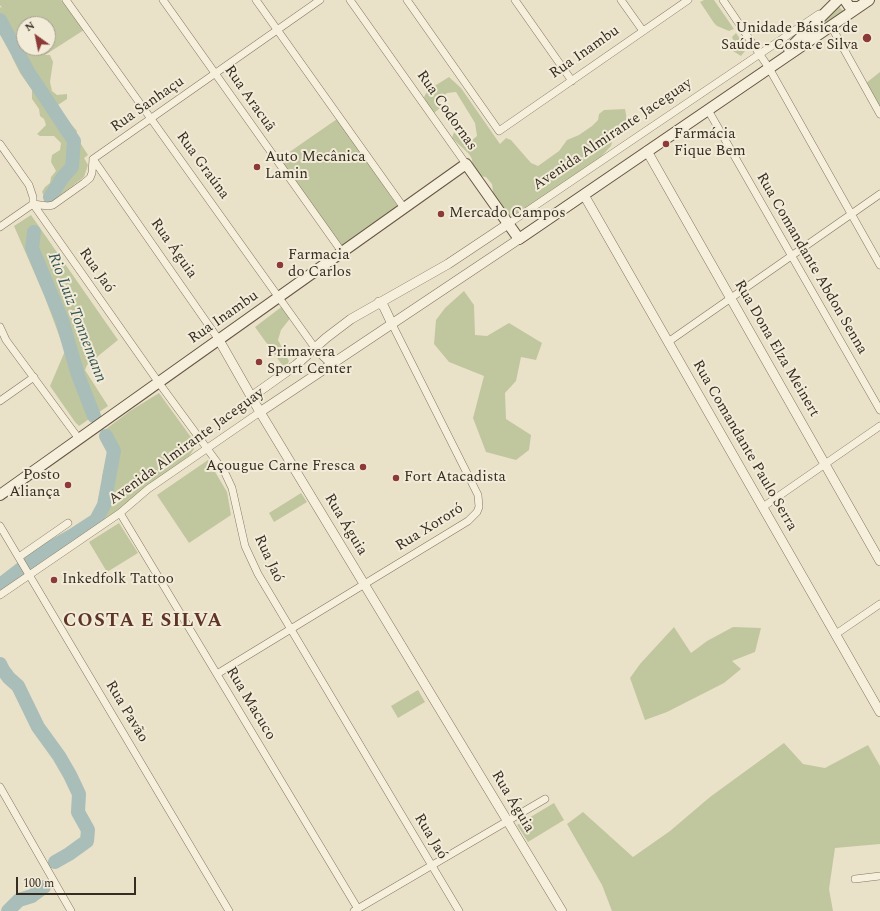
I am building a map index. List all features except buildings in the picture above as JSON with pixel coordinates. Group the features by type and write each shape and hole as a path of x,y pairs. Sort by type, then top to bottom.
{"main road":[{"path":"845,0 849,6 852,7 864,3"},
{"name":"Avenida Almirante Jaceguay","path":"769,68 835,2"},
{"name":"Avenida Almirante Jaceguay","path":"519,239 864,3"},
{"name":"Rua Inambu","path":"0,495 466,164"},
{"name":"Rua Codornas","path":"466,164 519,239"}],"street":[{"name":"Rua Graúna","path":"66,0 280,297 315,348"},
{"name":"Rua Aracuã","path":"163,0 342,252"},
{"path":"256,0 404,208"},
{"name":"Rua Sanhaçu","path":"93,159 320,0"},
{"name":"Rua Codornas","path":"350,0 466,164"},
{"name":"Rua Inambu","path":"407,0 499,131 688,0"},
{"path":"515,0 572,81"},
{"path":"621,0 643,31"},
{"path":"723,0 769,68 880,264"},
{"name":"Avenida Almirante Jaceguay","path":"251,397 293,367 351,319 448,264 835,2"},
{"path":"831,26 880,114"},
{"name":"Rua Comandante Abdon Senna","path":"708,110 880,410"},
{"path":"0,144 29,185 33,197 33,204"},
{"name":"Rua Dona Elza Meinert","path":"647,151 880,561"},
{"path":"0,227 33,204 48,206 53,204 84,183 90,178 92,173 93,159"},
{"name":"Rua Águia","path":"93,159 219,340 260,412 562,911"},
{"path":"668,342 880,194"},
{"name":"Rua Comandante Paulo Serra","path":"584,195 880,712"},
{"name":"Rua Jaó","path":"33,204 229,480 245,546 251,560 459,911"},
{"name":"Avenida Almirante Jaceguay","path":"0,595 29,573 120,513 148,489 207,448 519,239"},
{"path":"379,302 384,307 392,324"},
{"name":"Rua Xororó","path":"217,674 468,521 474,516 479,507 478,495 392,324"},
{"path":"0,327 6,340 79,440"},
{"path":"315,348 333,363"},
{"path":"0,401 34,377"},
{"path":"763,507 880,426"},
{"name":"Rua Macuco","path":"120,513 356,910"},
{"path":"20,559 68,523"},
{"name":"Rua Pavão","path":"0,526 229,911"},
{"path":"836,634 880,604"},
{"path":"0,787 71,911"},
{"path":"356,910 545,799"},
{"path":"855,879 880,876"}],"green space":[{"path":"0,0 61,0 84,30 56,48 56,16 16,16 16,56 50,56 53,62 50,82 52,91 57,95 67,94 67,99 58,105 63,115 77,131 76,135 88,155 84,158 88,165 84,177 53,201 49,201 57,192 61,182 72,174 76,163 75,153 77,144 75,136 63,126 72,140 70,156 72,161 55,183 46,199 42,192 50,183 51,177 56,171 51,162 52,155 60,150 61,143 54,136 40,136 37,134 46,125 44,119 40,116 39,109 32,99 32,90 20,73 12,57 13,51 0,35 0,23 9,36 0,16 0,7 2,8 0,5","holes":["25,67 42,88 58,112 62,123"]},
{"path":"704,0 714,0 734,29 729,31 717,26 700,2"},
{"path":"838,4 841,9 846,12 794,49"},
{"path":"736,33 745,46 745,51 741,56 733,51 735,44 732,37"},
{"path":"880,72 880,108 866,83"},
{"path":"449,77 461,88 500,144 506,138 511,140 531,163 538,166 559,151 567,140 579,135 592,126 598,120 599,114 604,110 625,109 628,126 613,138 611,146 599,159 516,215 509,215 500,210 494,198 492,184 486,177 479,176 473,172 472,159 469,154 452,138 454,132 464,142 471,141 477,136 475,123 456,92 447,93 438,101 440,103 440,108 434,113 424,97 428,90"},
{"path":"337,119 399,208 341,249 278,160"},
{"path":"31,215 118,340 87,365 85,370 108,406 79,426 50,386 65,351 44,295 14,226"},
{"path":"464,291 474,305 475,335 487,336 509,323 542,343 536,360 521,357 516,381 505,393 506,419 531,435 529,450 516,460 486,452 473,418 484,376 449,362 434,344 436,320 445,308"},
{"path":"284,305 292,316 281,330 278,340 289,361 285,369 255,327"},
{"path":"159,393 193,440 194,449 190,455 104,523 36,565 31,564 29,560 75,529 92,520 100,510 104,489 102,477 108,458 102,436 106,429 130,411"},
{"path":"208,460 227,492 231,515 189,543 157,495"},
{"path":"301,493 307,502 274,522 269,513"},
{"path":"119,523 138,553 107,572 89,542"},
{"path":"674,627 691,653 707,641 733,627 761,628 755,652 732,661 741,669 724,683 667,712 645,720 630,678 640,664"},
{"path":"418,690 425,702 398,718 391,706"},
{"path":"784,743 803,764 825,768 868,745 880,766 880,844 835,848 829,889 833,911 612,911 602,885 567,824 583,812 633,857 670,831 710,797"},
{"path":"554,803 564,820 528,842 517,825"}],"waterway":[{"name":"Rio Luiz Tonnemann","path":"0,20 29,73 74,141 72,167 63,177 50,197"},
{"name":"Rio Luiz Tonnemann","path":"34,232 32,248 62,320 78,375 94,416"},
{"name":"Rio Luiz Tonnemann","path":"0,585 43,552 96,520 104,505 114,451 106,436"},
{"name":"Rio Luiz Tonnemann","path":"0,664 9,678 18,686 38,727 59,756 79,794 78,812 88,830 87,841 55,862"},
{"name":"Rio Luiz Tonnemann","path":"8,911 19,900 32,896 44,887"}],"place":[{"name":"Unidade Básica de Saúde - Costa e Silva","path":"867,38"},
{"name":"Farmácia Fique Bem","path":"666,144"},
{"name":"Auto Mecânica Lamin","path":"257,167"},
{"name":"Mercado Campos","path":"441,214"},
{"name":"Farmacia do Carlos","path":"280,265"},
{"name":"Primavera Sport Center","path":"259,362"},
{"name":"Açougue Carne Fresca","path":"363,467"},
{"name":"Fort Atacadista","path":"396,478"},
{"name":"Posto Aliança","path":"68,485"},
{"name":"Inkedfolk Tattoo","path":"54,580"}],"district":[{"name":"COSTA E SILVA","path":"143,622"}]}
